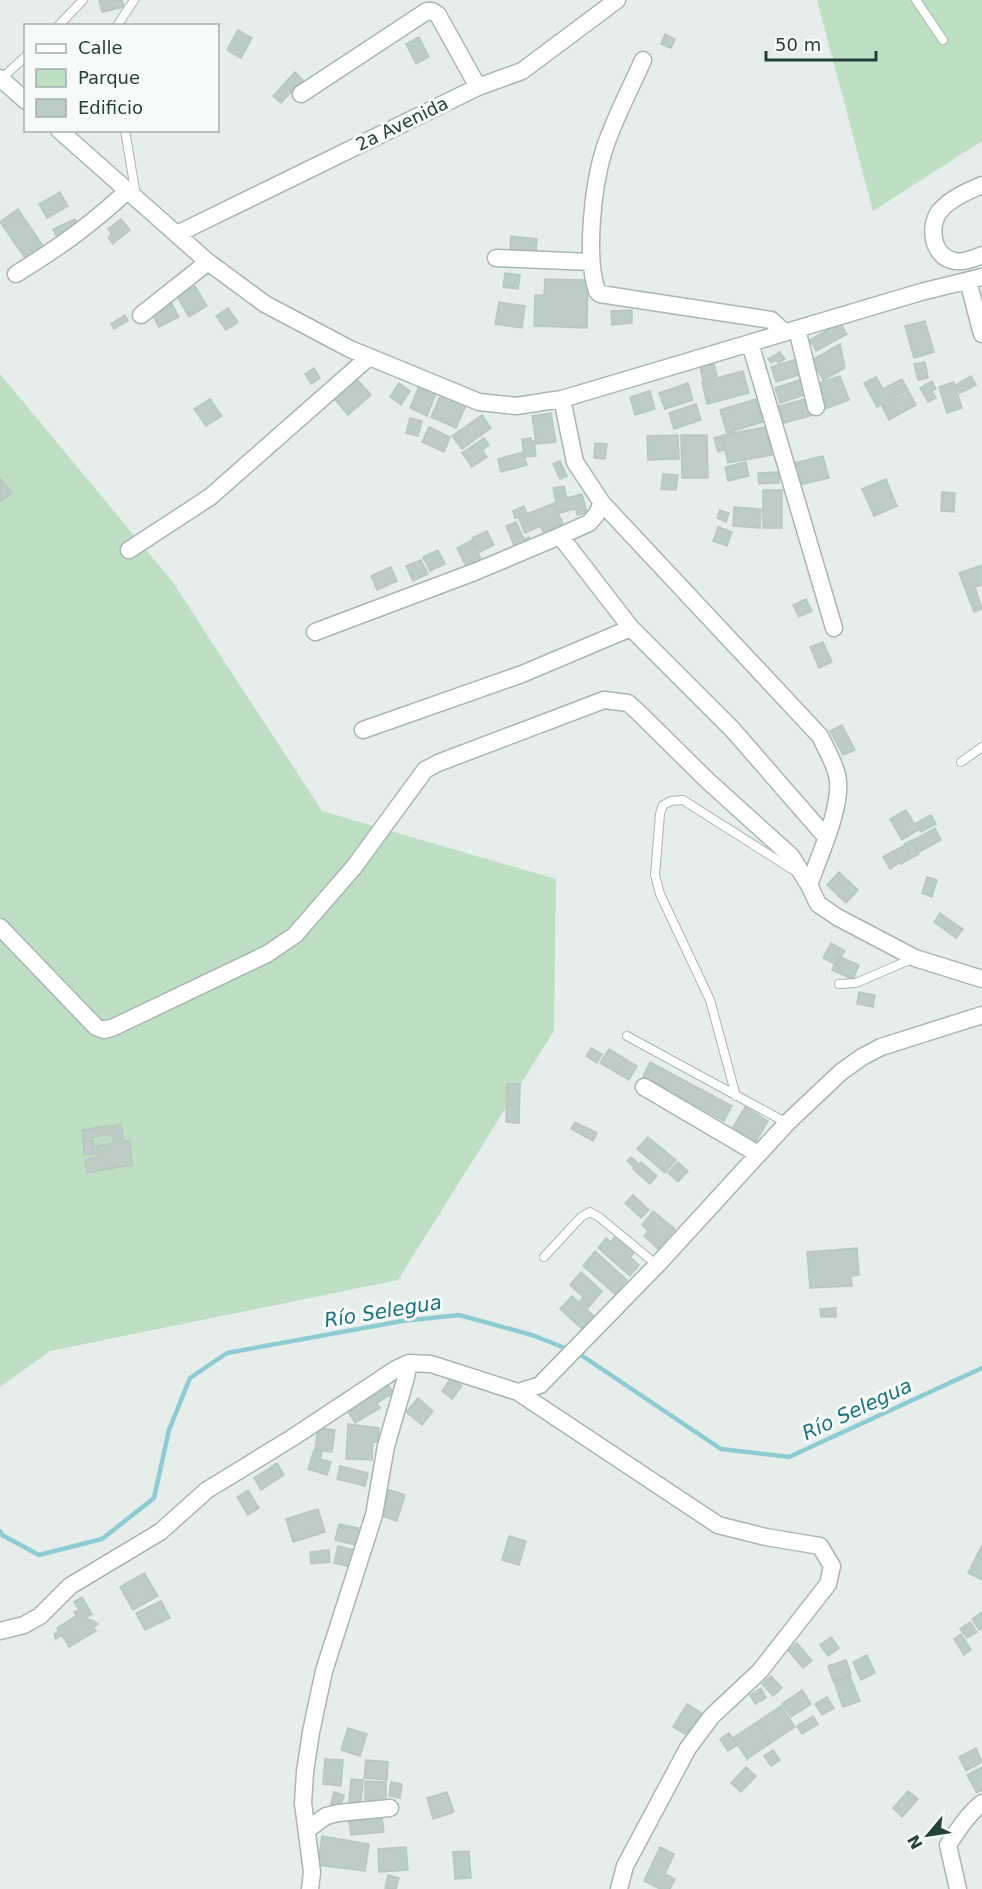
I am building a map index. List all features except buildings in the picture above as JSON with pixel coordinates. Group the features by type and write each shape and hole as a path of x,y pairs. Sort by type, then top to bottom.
{"street":[{"name":"2a Avenida","path":"177,234 478,87 522,70 617,0"},
{"path":"302,94 427,11 438,15 478,87"},
{"path":"643,60 604,150 594,201 591,262 596,287 600,294 771,320 791,330 816,407"},
{"path":"0,79 24,99"},
{"path":"61,132 207,262 265,304 350,349 479,402 516,406 562,399 921,292 975,279 982,334"},
{"path":"982,185 955,199 939,212 934,228 934,242 940,253 950,260 960,262 982,255"},
{"path":"16,274 64,245 132,195"},
{"path":"496,258 591,262"},
{"path":"141,315 207,262"},
{"path":"750,343 834,628"},
{"path":"129,550 210,497 369,357"},
{"path":"562,399 575,462 602,504 820,736 838,776 839,798 826,837 806,880"},
{"path":"315,632 477,571 560,536 589,523 602,504"},
{"path":"560,536 631,628 732,729 826,837"},
{"path":"363,730 522,674 631,628"},
{"path":"0,927 96,1027 104,1030 114,1027 267,954 296,935 354,867 425,770 604,700 628,703 708,782 791,856 818,904 837,917 915,958 982,979"},
{"path":"518,1392 540,1385 657,1265 787,1123 842,1072 861,1057 881,1047 982,1015"},
{"path":"644,1087 758,1154"},
{"path":"310,1889 312,1872 303,1803 304,1772 324,1671 374,1515 386,1446 409,1362"},
{"path":"0,1631 24,1625 40,1616 70,1586 160,1532 207,1491 292,1438 396,1368 409,1362 431,1364 496,1387 518,1392 718,1525 766,1537 820,1546 832,1566 828,1584 759,1671 712,1716 688,1748 625,1866 619,1889"},
{"path":"958,1889 948,1845 958,1829 982,1803"},
{"path":"307,1830 326,1816 390,1808"}],"lane":[{"path":"60,24 83,0"},
{"path":"118,24 134,0"},
{"path":"916,0 943,40"},
{"path":"0,79 24,58"},
{"path":"125,132 132,195"},
{"path":"961,762 982,747"},
{"path":"736,1096 710,1000 660,894 655,875 660,814 663,805 671,801 683,800 806,880"},
{"path":"839,984 856,983 915,958"},
{"path":"627,1036 787,1123"},
{"path":"544,1257 581,1217 590,1212 657,1265"}],"green space":[{"path":"817,0 982,0 982,141 873,211"},
{"path":"0,374 172,581 322,811 556,879 554,1031 398,1280 50,1351 0,1387"}],"waterway":[{"name":"Río Selegua","path":"0,1531 2,1535 39,1555 102,1539 154,1498 169,1430 190,1378 227,1353 402,1321 459,1315 532,1335 570,1350"},
{"name":"Río Selegua","path":"578,1353 721,1449 789,1457 982,1368"}]}
